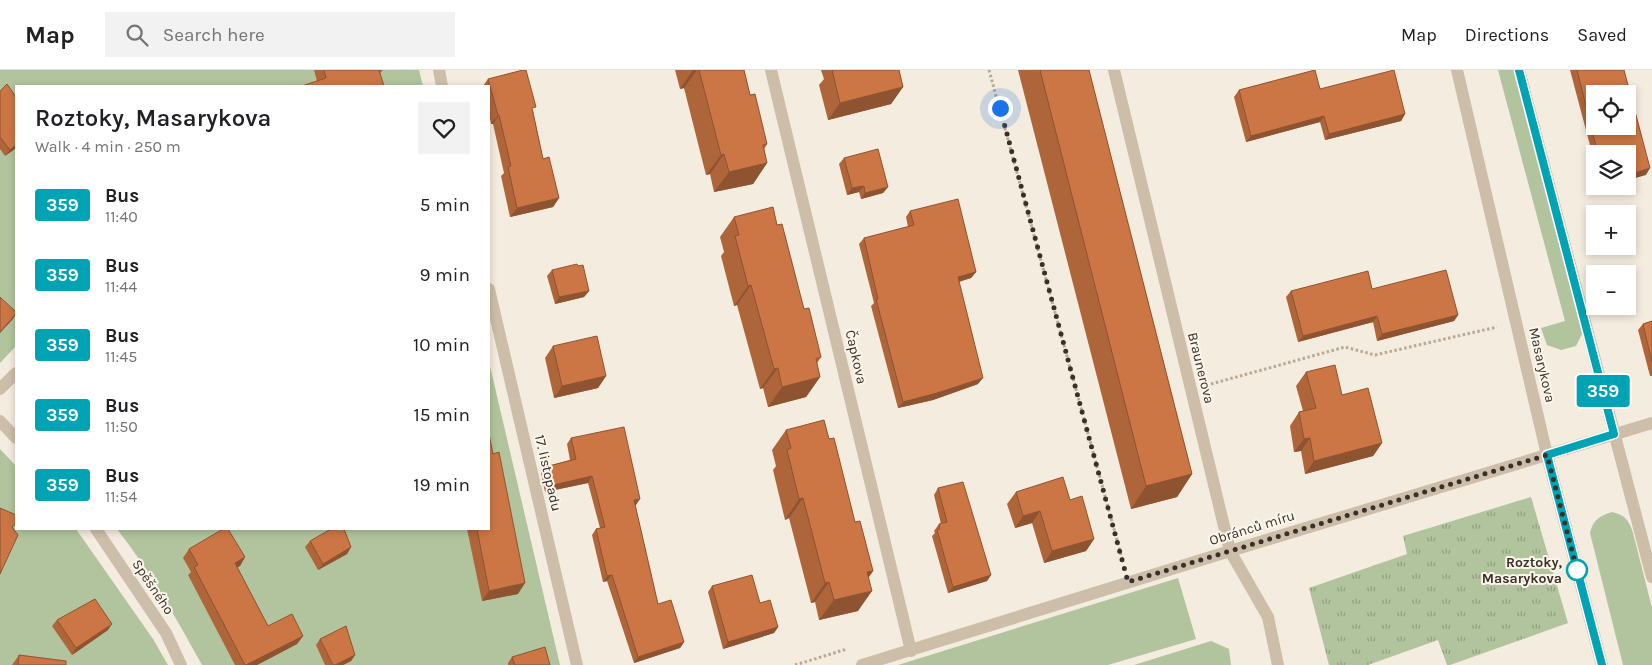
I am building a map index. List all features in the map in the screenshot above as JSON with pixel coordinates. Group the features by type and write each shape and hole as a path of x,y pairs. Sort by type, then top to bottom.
{"street":[{"path":"439,70 442,85"},
{"name":"Čapkova","path":"771,70 911,651"},
{"name":"Braunerova","path":"1114,70 1230,550 1268,617 1278,665"},
{"name":"Masarykova","path":"1458,70 1547,455 1602,665"},
{"path":"1519,70 1652,577"},
{"name":"17. listopadu","path":"490,293 577,665"},
{"path":"0,388 15,374"},
{"path":"0,421 15,437"},
{"name":"Obránců míru","path":"862,665 1230,550 1652,424"},
{"name":"Spěšného","path":"97,530 166,633 181,665"}],"path":[{"path":"989,70 1128,582"},
{"path":"1191,389 1345,347 1375,355 1517,322"}],"green space":[{"path":"0,70 419,70 423,85 15,85 15,347 0,363"},
{"path":"1498,70 1513,70 1579,318 1582,334 1576,346 1561,350 1547,345 1541,328 1565,321"},
{"path":"490,366 560,665 202,665 152,578 118,530 490,530"},
{"path":"0,449 15,465 15,530 77,530 153,639 168,665 0,665"},
{"path":"1531,497 1568,623 1450,665 1447,665 1438,640 1368,665 1329,665 1309,588 1407,554 1403,536"},
{"path":"1612,512 1626,519 1633,533 1652,608 1652,665 1623,665 1590,533 1597,519"},
{"path":"1178,578 1196,639 1108,665 898,665"},
{"path":"1211,641 1229,649 1231,665 1134,665"}],"building":[{"path":"324,70 379,70 384,85 305,85 326,78"},
{"path":"526,70 536,107 532,108 543,159 549,157 559,198 517,208 508,167 511,166 488,79"},
{"path":"699,70 744,70 750,95 755,94 767,144 763,145 767,163 729,172 724,154 721,155"},
{"path":"832,70 899,70 903,87 840,103"},
{"path":"1040,70 1089,70 1192,474 1146,486"},
{"path":"1315,70 1320,89 1394,70 1405,114 1329,134 1324,116 1251,136 1239,90"},
{"path":"1577,70 1624,70 1628,85 1586,85 1586,106"},
{"path":"7,84 15,96 15,146 10,150 0,137 0,91"},
{"path":"1636,115 1650,168 1636,172 1636,145 1596,145 1593,135 1636,135"},
{"path":"878,149 888,187 865,193 864,186 852,188 844,158"},
{"path":"958,199 976,272 958,277 983,378 903,402 876,299 878,299 864,238 914,225 910,211"},
{"path":"773,207 777,225 782,224 804,309 809,308 821,357 816,359 820,377 782,387 778,368 774,369 751,285 748,286 735,236 739,235 734,217"},
{"path":"577,264 578,266 583,265 589,291 559,297 552,270"},
{"path":"1446,270 1458,315 1382,334 1377,316 1303,336 1291,291 1368,271 1372,289"},
{"path":"0,297 15,311 15,315 0,332"},
{"path":"1652,321 1652,362 1643,324"},
{"path":"597,336 606,376 562,386 553,346"},
{"path":"1335,365 1342,395 1368,388 1382,443 1314,461 1310,438 1304,439 1299,412 1316,408 1306,372"},
{"path":"824,420 829,439 834,438 855,522 860,521 873,571 867,572 872,591 834,600 829,582 825,583 803,498 799,499 787,450 791,448 786,430"},
{"path":"624,427 640,499 634,500 658,604 671,600 684,642 638,657 612,575 607,576 596,529 605,527 592,476 549,486 545,467 576,459 571,438"},
{"path":"490,439 493,454 499,452 525,583 489,591 477,530 490,530"},
{"path":"1063,477 1070,500 1082,496 1094,539 1052,551 1040,511 1023,516 1016,492"},
{"path":"963,482 991,575 953,587 937,530 940,529 939,524 947,522 938,488"},
{"path":"0,508 15,515 15,525 12,527 18,535 0,574"},
{"path":"221,530 229,530 245,557 235,563 268,626 292,614 303,636 245,665 194,567 198,565 189,549"},
{"path":"329,530 344,530 351,547 323,564 310,541"},
{"path":"752,575 760,603 770,600 778,627 728,642 712,586"},
{"path":"95,599 112,624 76,648 57,620"},
{"path":"346,626 355,655 333,665 320,639"},
{"path":"545,647 550,665 515,665 512,657"},
{"path":"19,655 66,661 66,665 18,665"}],"bus line":[{"name":"359","path":"1519,70 1614,434 1547,455 1602,665"}],"place":[{"name":"Roztoky, Masarykova","path":"1577,570"}],"route":[{"path":"1000,108 1128,582 1547,455 1577,570"}]}
